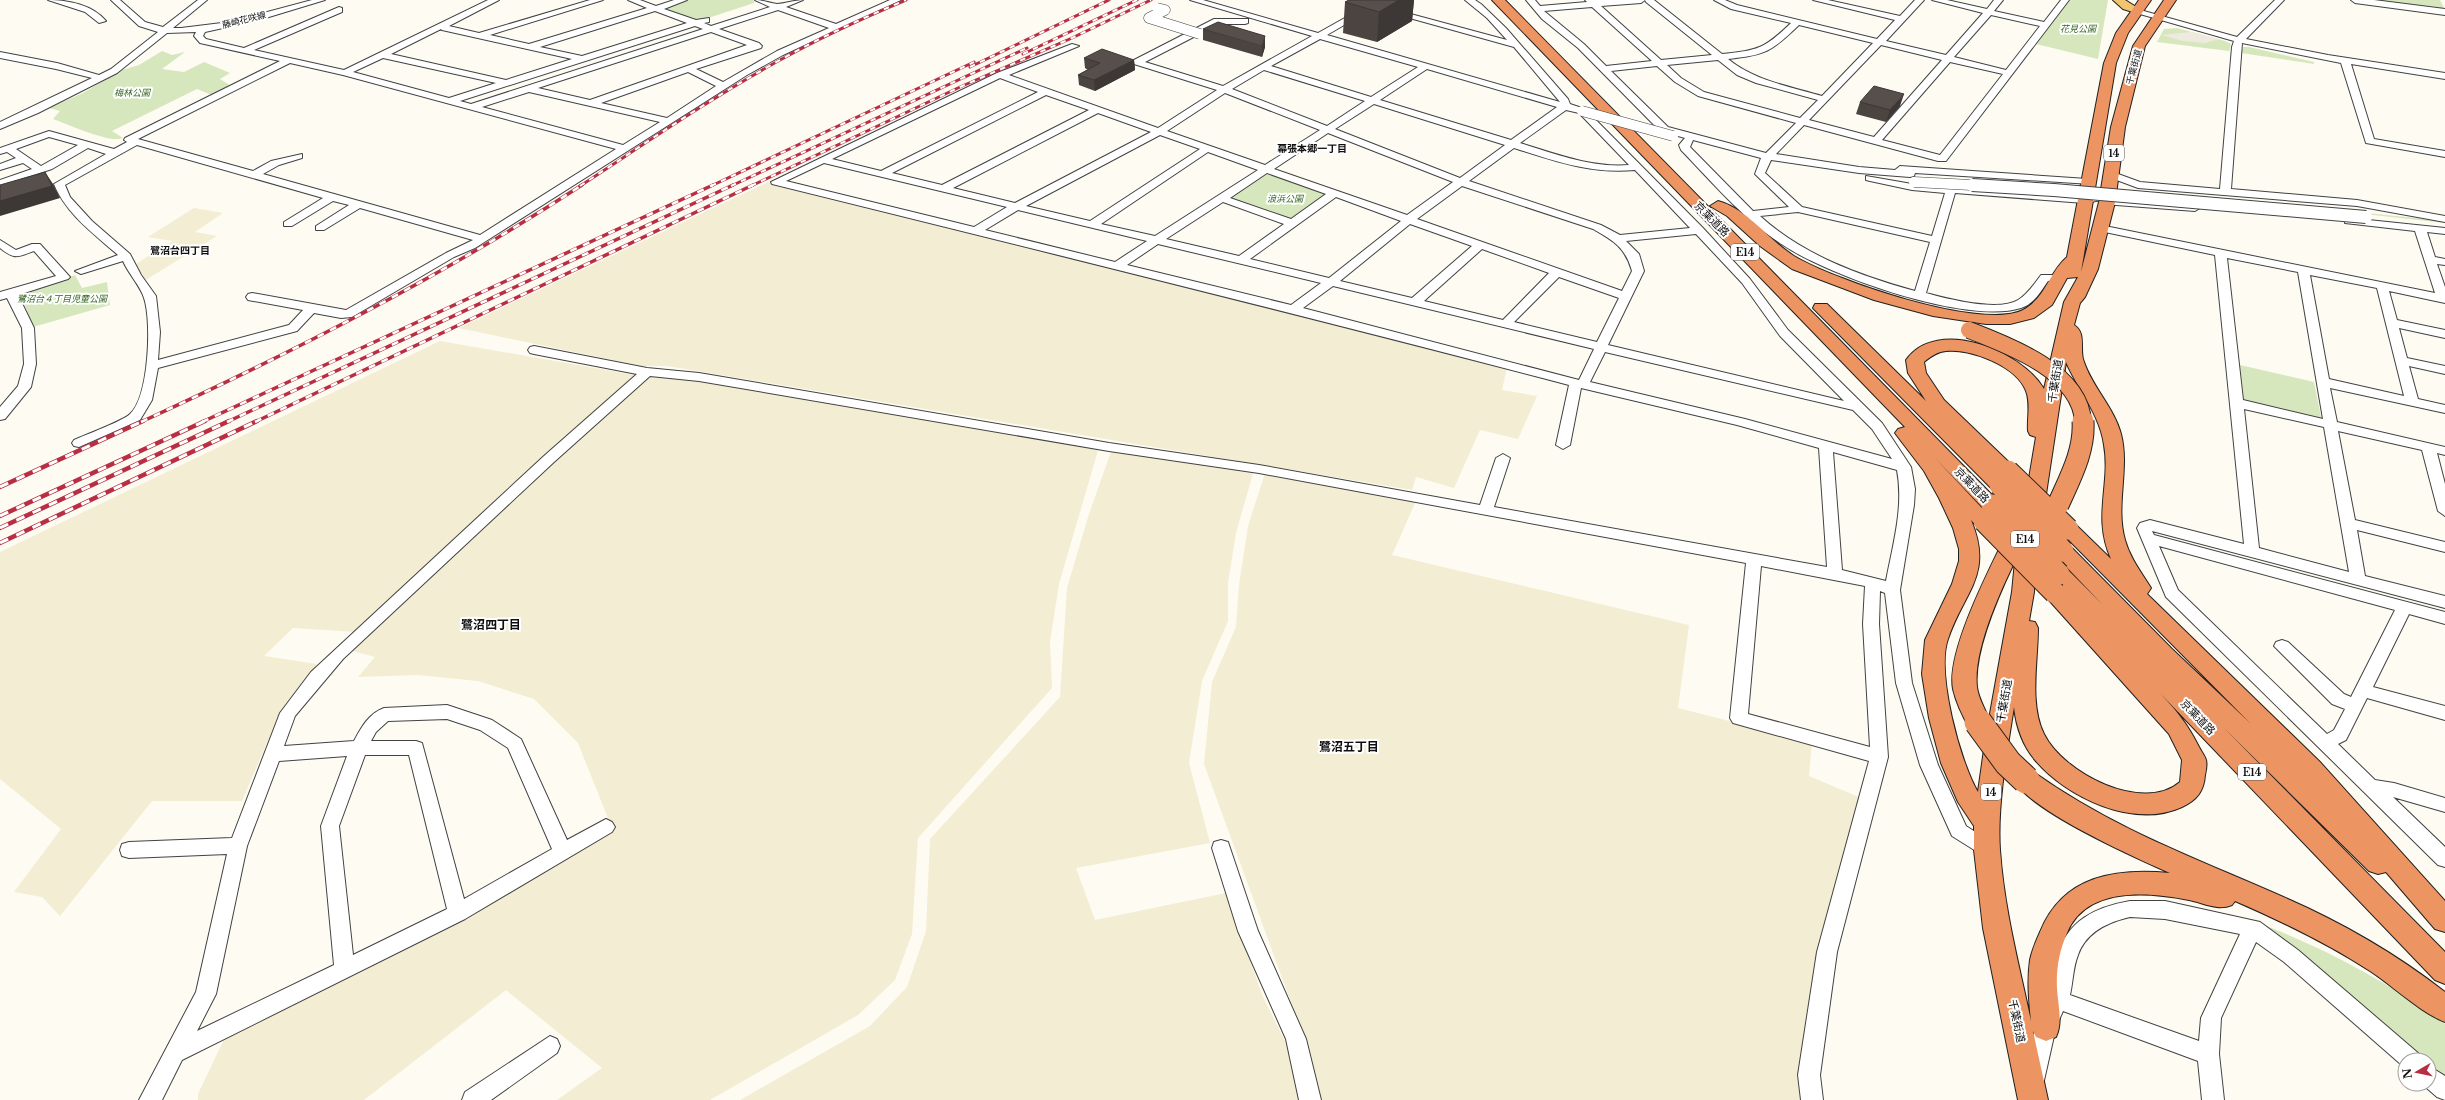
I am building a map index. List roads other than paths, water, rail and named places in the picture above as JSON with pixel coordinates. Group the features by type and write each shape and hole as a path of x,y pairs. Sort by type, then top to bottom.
{"highway":[{"name":"京葉道路","path":"1498,0 1805,313 1988,513"},
{"name":"京葉道路","path":"1512,0 1718,206 2004,478 2061,562 2445,971"},
{"name":"千葉街道","path":"2032,1098 1997,928 1987,850 1986,823 1998,733 2023,592 2025,552 2040,484 2057,363 2072,302 2077,297 2090,269 2108,197 2110,174 2118,127 2140,46 2158,16 2170,0"},
{"name":"千葉街道","path":"2072,302 2069,295 2073,260 2110,63 2117,42 2141,5"},
{"path":"1718,206 1732,213 1750,230 1788,259 1816,277 1858,296 1969,330 2010,345 2054,372 2074,396 2084,421 2084,434 2082,446 2058,504 2039,543 2025,552"},
{"path":"1788,259 1837,282 1863,291 1943,312 1979,319 2013,318 2026,315 2045,304 2061,277 2066,265 2073,260"},
{"path":"1805,313 1813,330 1916,446 1933,469 1956,508 1969,550 1965,578 1936,641 1932,659 1938,706 1953,756 1967,795 1986,823"},
{"path":"2066,324 2073,333 2074,358 2109,426 2114,444 2110,516 2116,550 2144,592 2189,644 2203,665"},
{"path":"2004,478 1927,392 1914,369 1915,360 1921,353 1941,347 1970,347 1999,356 2022,373 2035,389 2037,398 2040,484 1990,590 1967,656 1964,670 1965,689 1978,722 2008,763 2026,780 2052,800 2100,828 2307,921 2344,941 2390,969 2445,1009"},
{"path":"1933,469 1988,513 2061,562 2203,665 2311,769 2445,920"},
{"name":"京葉道路","path":"2061,562 2164,655 2445,929"},
{"path":"2023,592 2028,608 2026,705 2032,736 2042,750 2068,777 2107,796 2145,804 2167,802 2182,795 2192,786 2194,760 2178,728 2061,562"},
{"path":"2046,1027 2042,986 2046,951 2059,921 2066,910 2080,898 2097,888 2135,881 2178,884 2236,900 2262,901"}],"main road":[{"path":"2118,0 2141,5"}],"street":[{"path":"55,0 88,10 102,21"},
{"name":"藤崎花咲線","path":"115,0 143,24 165,30 202,29 321,0"},
{"path":"0,126 101,78 126,62 203,0"},
{"path":"244,51 340,10 294,0"},
{"path":"479,36 599,0"},
{"path":"632,0 780,53"},
{"path":"530,47 683,0"},
{"path":"748,6 763,0 778,7 836,27"},
{"path":"472,107 799,0"},
{"path":"252,297 311,309 348,314 366,305 392,287 482,239 626,149 722,86 780,53 897,0"},
{"path":"1194,0 1322,34 1565,103 1673,136 1766,158 1862,173 1912,178 2062,191 2424,216 2445,219"},
{"path":"1209,0 1300,28"},
{"path":"1227,0 1316,26 1322,34"},
{"path":"974,232 1017,206 1160,131 1224,90 1383,0"},
{"path":"1472,0 1497,22 1565,103"},
{"path":"1530,0 1604,69 1664,129"},
{"path":"1538,9 1591,2 1641,0"},
{"path":"1649,0 1719,58 1746,76 1824,99"},
{"path":"1718,0 1734,7 2009,73"},
{"path":"1817,0 1901,19"},
{"path":"1798,209 1760,174 1766,158 1920,0"},
{"path":"1936,0 2046,25"},
{"path":"1876,141 1999,0"},
{"path":"1591,2 1683,84 1701,94 1942,160 2065,0"},
{"path":"2225,192 2236,46 2280,0"},
{"path":"2355,0 2445,12"},
{"path":"345,73 483,7 499,1"},
{"path":"1360,3 1514,44"},
{"path":"2141,5 2158,16 2311,56 2445,76"},
{"path":"1157,8 1165,10 1149,18 1200,34"},
{"path":"450,101 718,16"},
{"path":"1563,445 1579,383 1627,297 1638,271 1633,254 1618,239 1586,223 1459,182 1224,90 1137,62 1217,21 1235,20 1296,36 1322,34 1426,66 1565,103"},
{"path":"1604,69 1748,55 1766,49 1797,22"},
{"path":"442,27 582,59"},
{"path":"202,29 198,36 200,40 345,73 626,149"},
{"path":"591,103 756,45"},
{"path":"1075,46 1000,75 776,182 1115,267 1293,309 1904,467"},
{"path":"0,55 57,66 101,78"},
{"path":"383,55 668,121"},
{"path":"0,63 14,57"},
{"path":"2345,60 2370,142 2445,154"},
{"path":"287,61 129,140 482,239"},
{"path":"1115,267 1426,66"},
{"path":"1264,68 1374,100 1583,166 1614,169 1639,167"},
{"path":"689,69 722,86"},
{"path":"1000,75 1627,297"},
{"path":"883,174 1046,91"},
{"path":"1293,309 1331,282 1408,220 1565,103"},
{"path":"1581,108 1664,129 1766,158"},
{"path":"1581,108 1639,167 1746,281 1784,333 1877,426 1904,467 1908,489 1908,505 1892,590 1904,683 1926,753 1959,831 1987,850"},
{"path":"945,188 1096,110"},
{"path":"4,150 49,134 115,153"},
{"path":"1688,140 1684,145 1685,148 1752,214 1787,243 1820,262 1863,278 1920,295 1972,308 2008,307 2025,301 2044,277 2061,277"},
{"path":"59,184 135,142"},
{"path":"0,182 42,169 86,145"},
{"path":"1093,224 1208,148"},
{"path":"4,150 25,159 42,169 59,184 65,198 88,222 126,256 134,275 150,296 153,310 154,332 150,382 145,400 135,417 79,443"},
{"path":"254,176 275,163 298,156"},
{"path":"0,167 25,159"},
{"path":"823,160 945,188 1838,404 1856,406"},
{"path":"1862,173 1893,168 2087,182"},
{"path":"1862,173 1912,187 2084,200 2094,200 2108,197 2445,231"},
{"path":"2110,174 2138,185 2357,203 2388,207 2424,216"},
{"path":"1920,295 1951,190"},
{"path":"1241,260 1335,193"},
{"path":"288,224 332,197"},
{"path":"1222,198 1292,224"},
{"path":"320,228 359,204"},
{"path":"1752,214 1798,209 1936,240"},
{"path":"2364,213 2445,226"},
{"path":"2100,228 2444,299"},
{"path":"2420,228 2444,299"},
{"path":"1618,239 1699,230"},
{"path":"0,243 15,254 36,246 64,277 6,295 28,328 30,364 24,387 0,416"},
{"path":"1415,302 1480,245"},
{"path":"2221,254 2252,553"},
{"path":"81,271 126,256"},
{"path":"2430,259 2445,262"},
{"path":"2303,270 2358,579"},
{"path":"1506,324 1557,272"},
{"path":"2382,286 2393,323 2412,401"},
{"path":"151,366 293,328 311,309"},
{"path":"2393,323 2445,334"},
{"path":"534,350 647,372 698,377 1109,447 1259,469 1486,509 1754,561 1835,574 1873,582 1892,590"},
{"path":"2402,361 2445,370"},
{"path":"150,1100 206,994 238,846 288,713 322,671 549,459 647,372"},
{"path":"2323,382 2445,409"},
{"path":"2237,403 2445,451"},
{"path":"1826,446 1835,574"},
{"path":"2428,447 2444,502"},
{"path":"1486,509 1503,458"},
{"path":"2349,523 2445,547"},
{"path":"2445,602 2252,553 2150,525 2145,526 2144,528 2171,593 2445,859"},
{"path":"2148,538 2445,618"},
{"path":"1754,561 1739,718 1880,757"},
{"path":"1812,1100 1809,1075 1827,952 1880,757 1871,624 1873,582"},
{"path":"2325,742 2340,735 2405,607"},
{"path":"2282,646 2338,699 2354,706"},
{"path":"2362,690 2445,713"},
{"path":"344,969 330,826 360,748 370,727 384,715 447,712 486,725 515,744 563,852"},
{"path":"273,754 360,748 416,748 458,913"},
{"path":"1926,753 1934,762 1944,766 1950,764 1953,756"},
{"path":"2372,788 2394,790 2445,805"},
{"path":"173,1054 458,913 606,827"},
{"path":"129,850 238,846"},
{"path":"1221,848 1248,931 1296,1039 1310,1100"},
{"path":"2032,1098 2046,1027 2058,1000 2065,976 2067,956 2074,941 2088,926 2106,914 2130,909 2165,910 2253,928 2291,956 2402,1052"},
{"path":"2213,1100 2208,1054 2210,1018 2253,928"},
{"path":"2058,1000 2208,1054"},
{"path":"473,1100 550,1046"},
{"path":"2437,1083 2445,1090"}],"railway":[{"path":"580,186 679,121 754,75 827,36 906,0"},
{"path":"970,67 1109,0"},
{"path":"1023,54 1137,0"},
{"path":"751,186 960,87 1072,38 1151,0"},
{"path":"731,186 1027,48"},
{"path":"711,186 974,62"},
{"path":"141,422 310,341 366,312 475,251 582,185"},
{"path":"202,422 713,185"},
{"path":"227,422 733,185"},
{"path":"255,422 753,185"},
{"path":"0,487 143,421"},
{"path":"0,516 205,421"},
{"path":"0,528 229,421"},
{"path":"0,543 257,421"}],"district":[{"name":"幕張本郷一丁目","path":"1312,148"},
{"name":"鷺沼台四丁目","path":"180,250"},
{"name":"鷺沼四丁目","path":"491,625"},
{"name":"鷺沼五丁目","path":"1349,747"}],"park label":[{"name":"花見公園","path":"2078,29"},
{"name":"梅林公園","path":"132,93"},
{"name":"浪浜公園","path":"1285,199"},
{"name":"鷺沼台４丁目児童公園","path":"62,299"}]}
